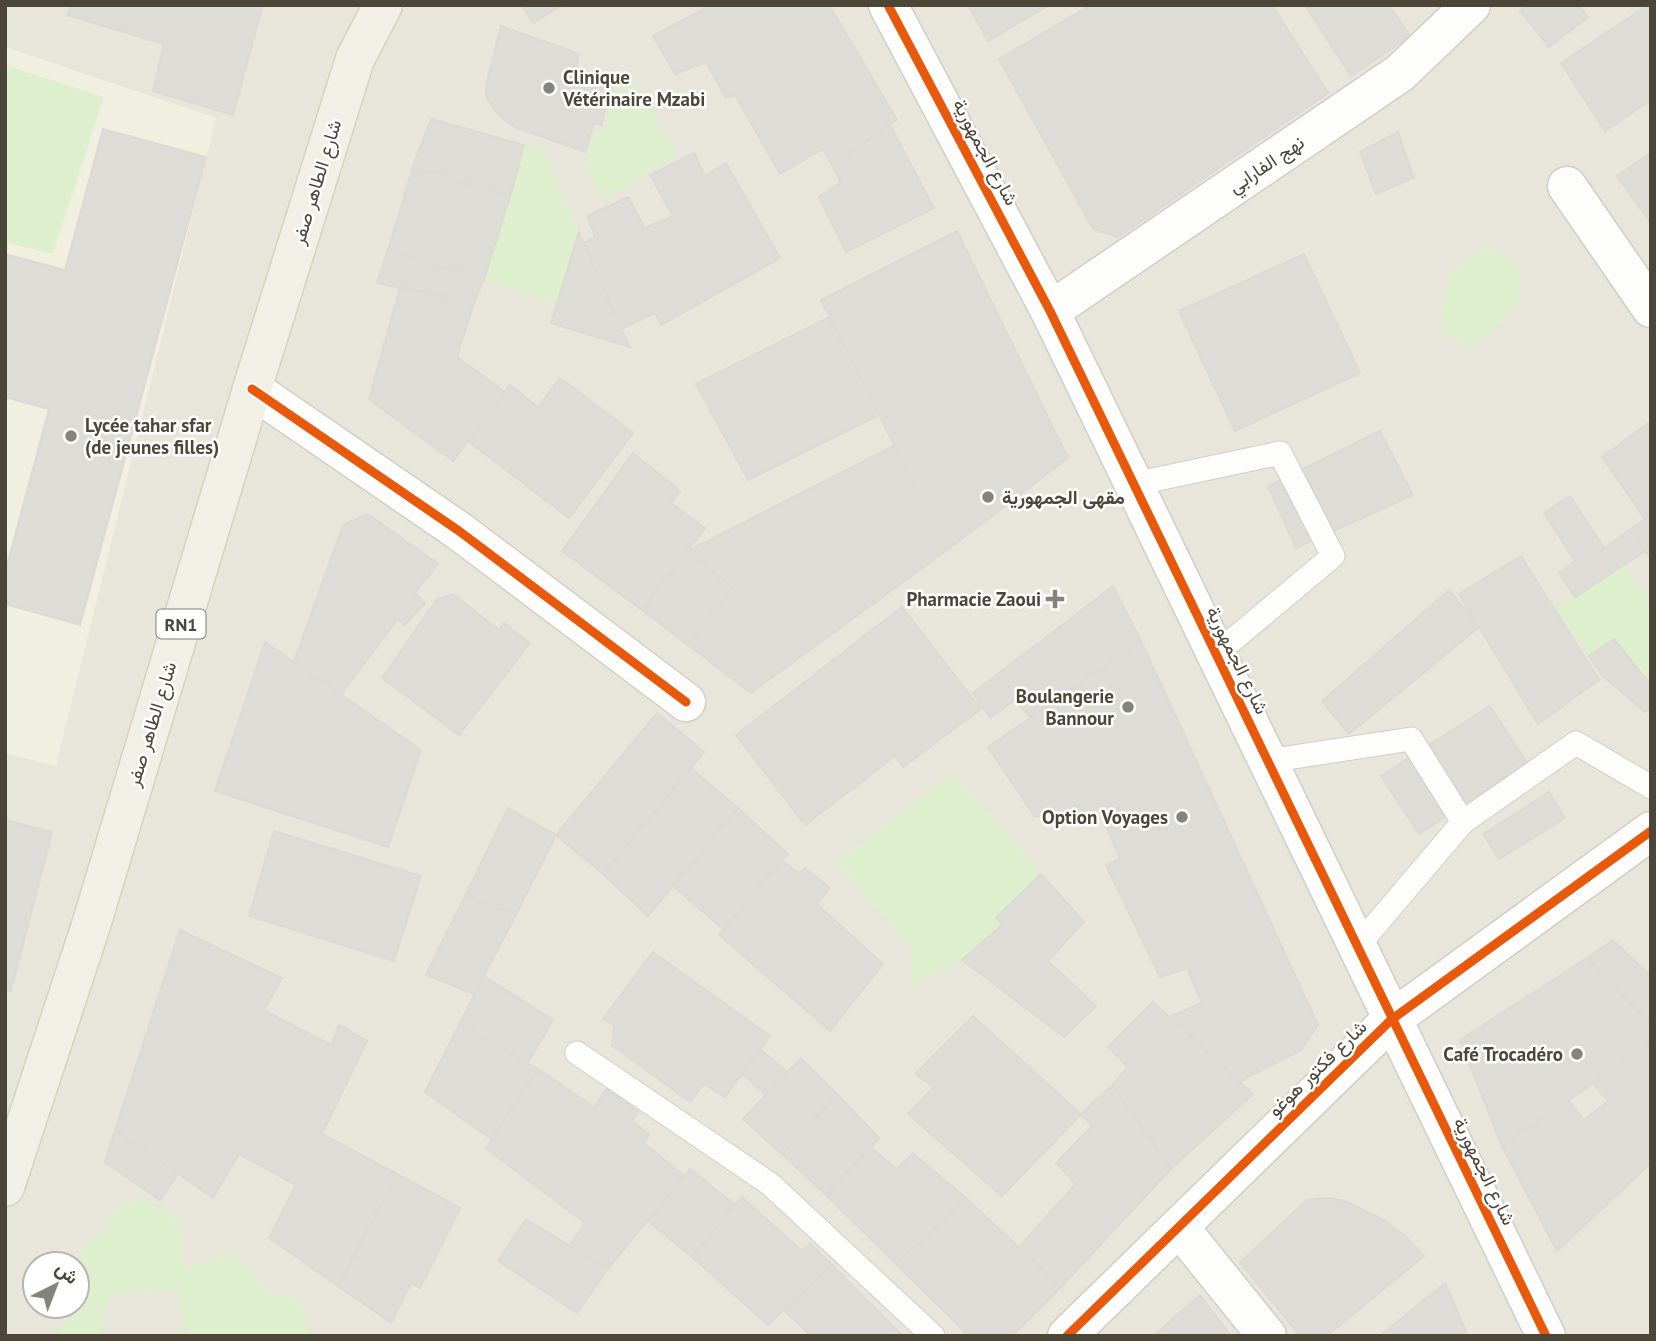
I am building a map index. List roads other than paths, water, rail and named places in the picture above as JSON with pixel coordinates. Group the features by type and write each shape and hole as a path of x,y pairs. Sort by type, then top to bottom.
{"main road":[{"name":"شارع الطاهر صفر","path":"355,59 360,5"},
{"name":"شارع الطاهر صفر","path":"5,1187 92,922 252,389 355,59 383,5"}],"street":[{"name":"شارع الجمهورية","path":"888,5 1050,311 1546,1336"},
{"name":"نهج الفارابي","path":"1050,311 1400,73 1456,10"},
{"path":"1567,186 1651,308"},
{"path":"252,389 459,531 687,702"},
{"name":"شارع فكتور هوغو","path":"1067,1336 1391,1020 1651,831"},
{"path":"1179,1227 1267,1336"}],"lane":[{"path":"1133,484 1280,453 1333,556 1216,654"},
{"path":"1267,761 1411,739 1463,822"},
{"path":"1356,948 1463,822 1576,743 1651,787"},
{"path":"577,1054 770,1184 933,1336"}],"place":[{"name":"Clinique Vétérinaire Mzabi","path":"549,88"},
{"name":"Lycée tahar sfar (de jeunes filles)","path":"71,436"},
{"name":"مقهى الجمهورية","path":"988,497"},
{"name":"Pharmacie Zaoui","path":"1055,599"},
{"name":"Boulangerie Bannour","path":"1128,707"},
{"name":"Option Voyages","path":"1182,817"},
{"name":"Café Trocadéro","path":"1577,1054"}]}
